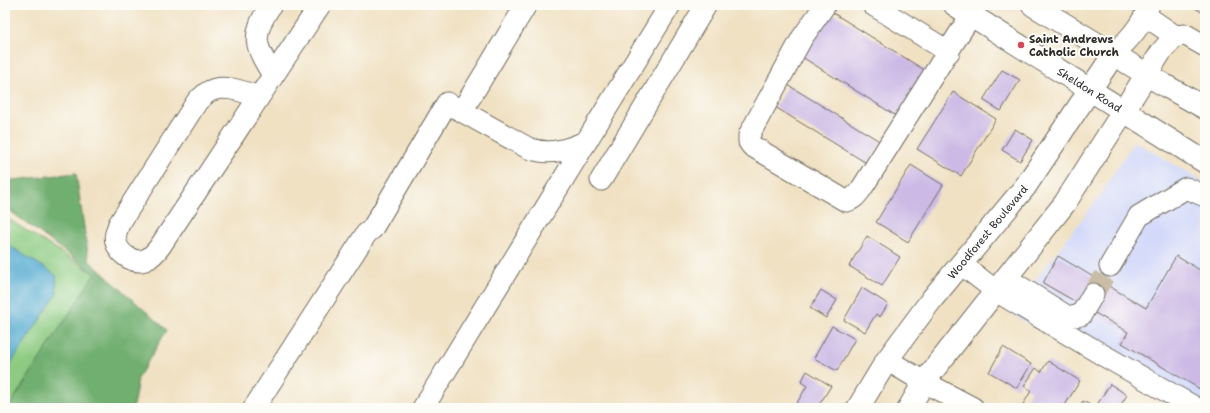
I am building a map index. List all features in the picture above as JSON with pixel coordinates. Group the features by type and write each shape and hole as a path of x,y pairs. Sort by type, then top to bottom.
{"main road":[{"path":"1033,5 1205,108"},
{"name":"Sheldon Road","path":"963,10 1205,162"},
{"name":"Woodforest Boulevard","path":"858,408 886,360 932,299 1025,187 1114,54"},
{"path":"909,408 924,382 1065,203 1122,111 1147,74"}],"street":[{"path":"271,5 258,28 257,44 262,57 273,75"},
{"path":"258,97 239,90 222,88 209,91 198,100 119,224 115,233 116,242 119,249 128,257 136,261 146,260 154,254 161,245 320,5"},
{"path":"254,408 366,234 372,229 454,107 526,5"},
{"path":"423,408 670,5"},
{"path":"601,180 706,5"},
{"path":"825,5 802,38 749,135 749,142 752,146 843,200 850,200 862,188 949,52 963,10"},
{"path":"873,5 949,52"},
{"path":"1114,54 1128,41 1148,10 1174,36"},
{"path":"1147,74 1160,52 1174,36 1186,35 1205,46"},
{"path":"454,107 528,148 537,151 567,150 587,141"},
{"path":"1110,266 1139,216 1186,188 1205,196"},
{"path":"961,264 1068,317 1081,315 1093,294"},
{"path":"1001,285 1101,354 1196,408"},
{"path":"886,360 973,408"}],"shaded area":[{"path":"1134,141 1205,183 1205,408 1173,408 1010,313 1099,197"}],"green space":[{"path":"76,173 89,261 167,330 138,378 133,408 8,408 95,274 5,207 5,181"},
{"path":"5,217 95,274 8,408 5,408"}],"water":[{"path":"5,243 56,275 57,294 5,372"}],"building":[{"path":"1190,5 1205,5 1205,14"},
{"path":"830,11 926,71 898,117 802,57"},
{"path":"1002,70 1020,80 1001,111 983,100"},
{"path":"788,85 881,142 868,164 775,107"},
{"path":"953,92 996,119 961,176 917,149"},
{"path":"1015,129 1033,140 1020,161 1002,150"},
{"path":"911,165 943,185 908,242 876,222"},
{"path":"867,236 900,257 882,286 849,266"},
{"path":"1058,256 1146,308 1176,256 1205,273 1205,392 1122,343 1128,332 1043,283"},
{"path":"862,288 888,304 880,317 876,314 865,332 844,320"},
{"path":"821,290 837,300 826,318 810,308"},
{"path":"832,326 855,339 837,371 814,358"},
{"path":"1003,347 1031,364 1017,388 989,372"},
{"path":"1048,361 1080,381 1063,408 1025,408 1022,406 1031,391 1024,386 1036,368 1041,372"},
{"path":"807,371 831,386 817,408 798,408 795,406 807,386 801,382"},
{"path":"1110,384 1127,395 1119,408 1095,408"},
{"path":"1083,401 1095,408 1078,408"}],"tunnel":[{"path":"1093,294 1110,266"}],"place":[{"name":"Saint Andrews Catholic Church","path":"1021,45"}]}
